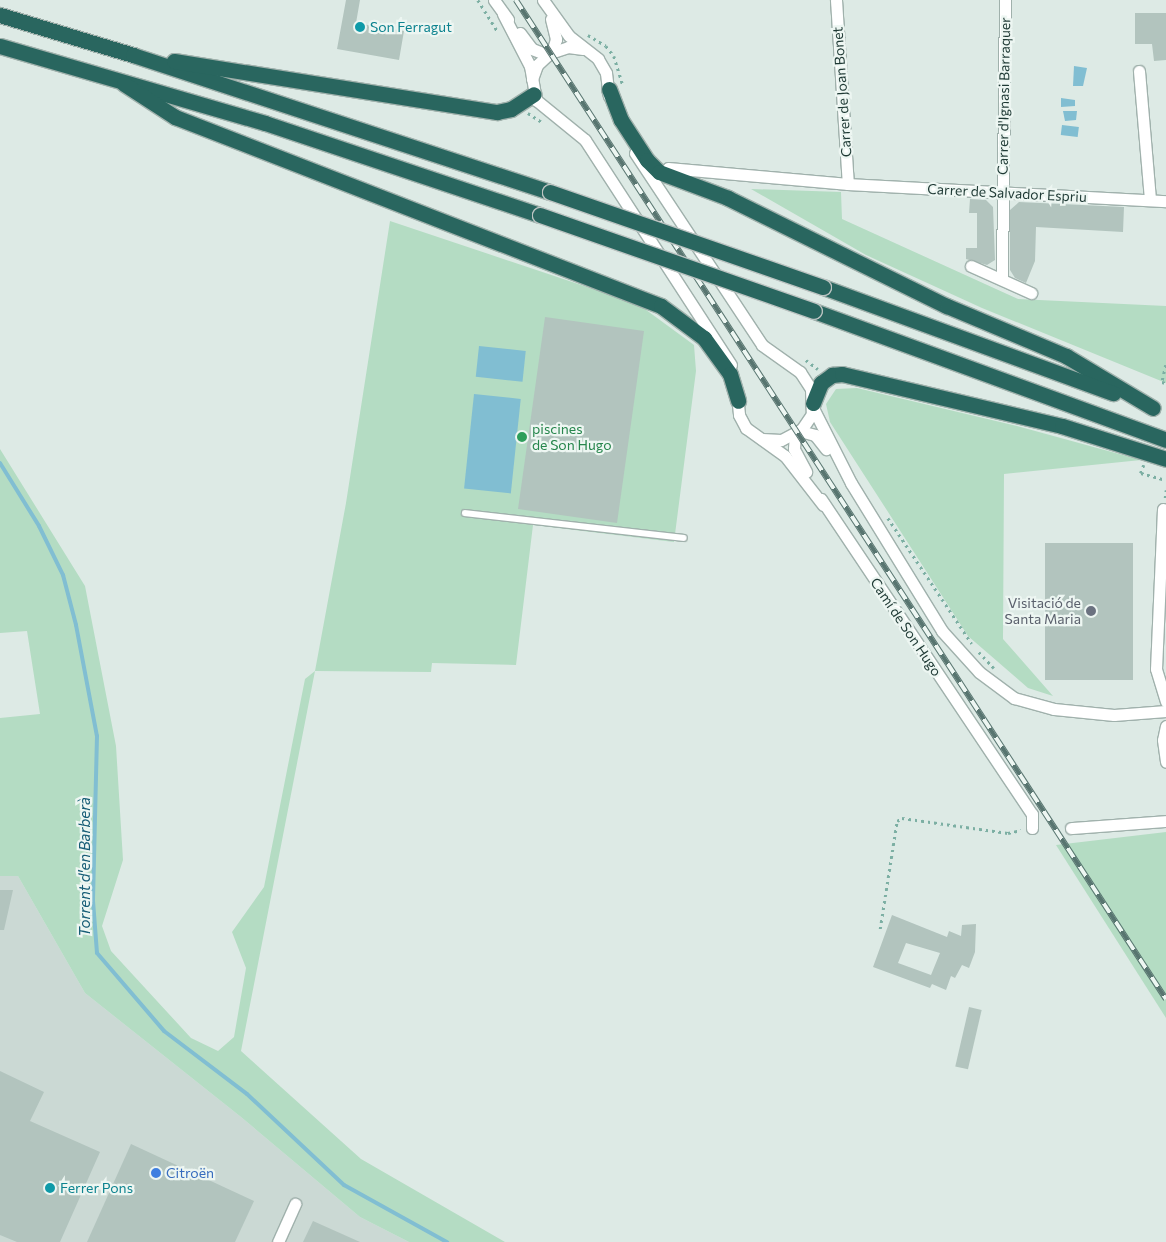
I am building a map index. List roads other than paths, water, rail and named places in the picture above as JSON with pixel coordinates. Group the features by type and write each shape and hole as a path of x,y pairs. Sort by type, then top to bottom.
{"highway":[{"path":"0,15 133,55 550,192 824,287 1160,410"},
{"path":"0,46 124,84 264,123 540,215 814,311 1166,440"},
{"path":"133,55 498,112 511,110 533,88"},
{"path":"124,84 175,117 661,306 704,338 730,374 738,400"},
{"path":"609,89 621,120 647,160 659,172 728,198 947,306 1066,356 1160,410"},
{"path":"813,405 825,380 842,374 1062,426 1166,459"}],"street":[{"path":"494,0 530,66 533,88 545,110 572,126 586,140 730,362 736,378 742,421 758,437 785,456 823,504"},
{"path":"533,88 537,65 556,45 555,30 542,0"},
{"path":"542,0 564,31 603,65 617,126 762,345 807,380 813,405 851,483"},
{"name":"Carrer de Joan Bonet","path":"836,0 848,184"},
{"name":"Carrer d'Ignasi Barraquer","path":"1002,280 1005,0"},
{"path":"503,14 532,49 550,53 576,47 591,53"},
{"path":"1139,71 1150,200"},
{"name":"Carrer de Salvador Espriu","path":"668,168 848,184 1166,201"},
{"path":"970,266 1031,293"},
{"path":"798,433 809,420 813,405"},
{"path":"758,437 773,440 798,433 819,439 851,483 942,631 979,672 1007,692 1054,709 1114,715 1166,711"},
{"name":"Camí de Son Hugo","path":"798,433 795,454 823,504 1032,814 1032,828"},
{"path":"1163,509 1156,670 1166,701"},
{"path":"1166,726 1163,740 1166,762"},
{"path":"1071,828 1166,821"},
{"path":"278,1242 295,1204"}],"lane":[{"path":"465,513 684,538"}],"water":[{"path":"1074,66 1087,68 1083,86 1073,86"},
{"path":"1061,98 1075,100 1075,106 1061,107"},
{"path":"1063,111 1077,111 1076,120 1065,121"},
{"path":"1062,125 1079,127 1078,137 1061,135"},
{"path":"479,346 526,351 523,382 476,377"},
{"path":"474,394 521,399 511,493 464,488"}],"waterway":[{"name":"Torrent d'en Barberà","path":"0,463 39,526 63,575 76,625 97,736 93,901 97,953 164,1031 247,1094 344,1185 447,1242"}],"railway":[{"path":"516,0 1166,999"}],"place":[{"name":"Son Ferragut","path":"360,27"},
{"name":"piscines de Son Hugo","path":"522,437"},
{"name":"Visitació de Santa Maria","path":"1091,611"},
{"name":"Citroën","path":"156,1173"},
{"name":"Ferrer Pons","path":"50,1188"}]}
